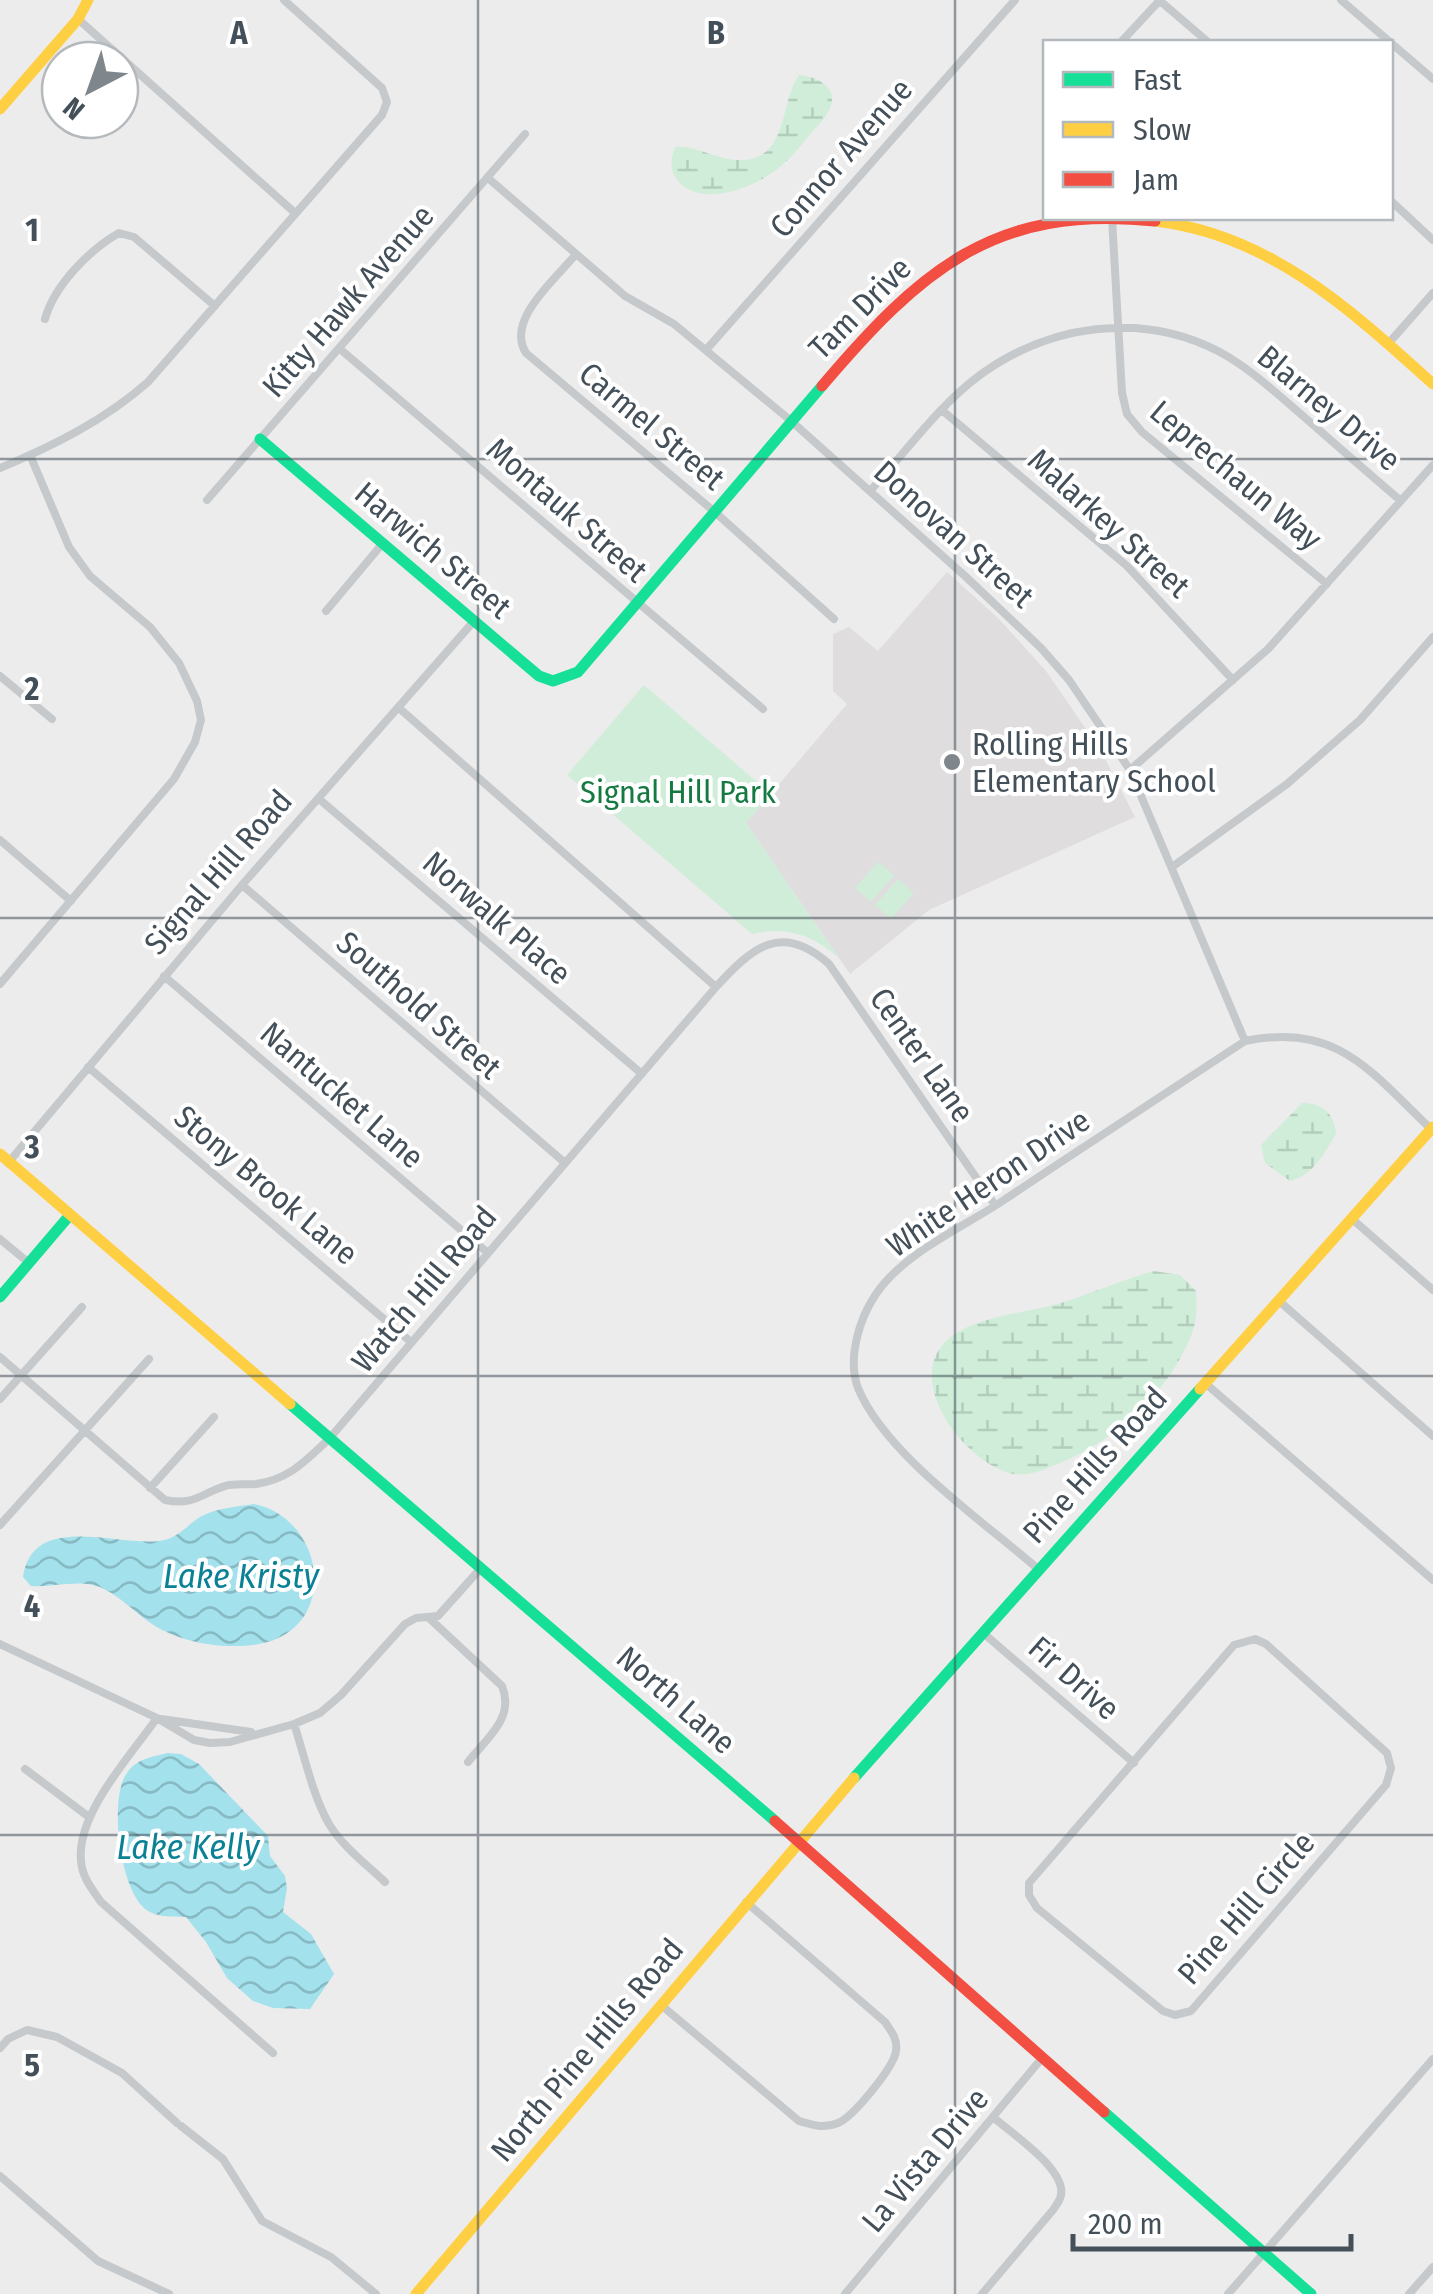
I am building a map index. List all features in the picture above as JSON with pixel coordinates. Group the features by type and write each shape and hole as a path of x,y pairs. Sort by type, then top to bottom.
{"street":[{"path":"0,110 78,19 88,0"},
{"path":"0,468 122,405 148,382 382,115 387,102 382,88 284,0"},
{"name":"Connor Avenue","path":"706,350 1015,0"},
{"path":"1123,40 1160,0 1206,40"},
{"path":"1341,0 1388,40"},
{"path":"78,19 294,212"},
{"path":"1393,45 1433,79"},
{"name":"Kitty Hawk Avenue","path":"207,500 526,134"},
{"name":"Donovan Street","path":"488,178 624,296 674,324 790,420 1041,648 1070,680 1130,770 1245,1041"},
{"path":"1393,203 1433,240"},
{"name":"Tam Drive","path":"578,672 716,513 790,420 873,326 922,280 973,248 1032,228 1096,220"},
{"name":"Leprechaun Way","path":"1112,220 1122,393 1127,414 1142,432 1327,584"},
{"name":"Tam Drive","path":"1137,220 1186,224 1252,246 1316,285 1433,384"},
{"path":"45,318 50,300 101,243 119,233 134,237 215,306"},
{"name":"Carmel Street","path":"576,254 520,325 519,342 526,353 834,618"},
{"path":"1388,344 1433,293"},
{"name":"Blarney Drive","path":"870,491 978,377 1023,348 1074,331 1118,326 1178,336 1218,352 1260,379 1401,501"},
{"name":"Montauk Street","path":"340,349 763,709"},
{"name":"Malarkey Street","path":"943,411 1127,566 1233,680"},
{"name":"Harwich Street","path":"260,439 538,676 553,681 578,672"},
{"path":"0,984 174,779 195,742 201,720 197,701 179,663 150,627 90,576 69,547 30,455"},
{"path":"1130,770 1268,649 1433,464"},
{"path":"326,611 383,543"},
{"name":"Signal Hill Road","path":"4,1158 88,1067 474,622"},
{"path":"1172,867 1288,784 1360,720 1433,637"},
{"path":"0,676 52,719"},
{"path":"399,708 716,987"},
{"name":"Norwalk Place","path":"319,799 642,1074"},
{"path":"0,840 71,901"},
{"name":"Southold Street","path":"242,885 564,1162"},
{"name":"Watch Hill Road","path":"0,1357 164,1500 200,1500 232,1484 276,1481 295,1472 329,1439 716,987 754,950 764,944 789,941 814,951 841,982"},
{"name":"Nantucket Lane","path":"164,976 488,1253"},
{"name":"Center Lane","path":"841,982 995,1205"},
{"name":"White Heron Drive","path":"1038,1569 894,1445 870,1413 856,1382 855,1354 859,1331 878,1292 904,1266 1245,1041 1275,1035 1302,1036 1327,1043 1359,1063 1432,1128"},
{"name":"Stony Brook Lane","path":"88,1067 411,1342"},
{"name":"Pine Hills Road","path":"798,1840 1432,1128"},
{"name":"North Lane","path":"4,1158 798,1840 1312,2294"},
{"path":"0,1297 69,1216"},
{"path":"1351,1218 1433,1290"},
{"path":"0,1239 29,1263"},
{"path":"1278,1300 1433,1436"},
{"path":"0,1399 82,1306"},
{"path":"0,1525 148,1359"},
{"path":"1205,1383 1433,1580"},
{"path":"150,1488 214,1417"},
{"path":"0,1644 194,1740 230,1742 320,1713 405,1624 446,1609 480,1569"},
{"path":"429,1618 502,1686 507,1698 506,1714 468,1762"},
{"name":"Fir Drive","path":"982,1632 1134,1763"},
{"name":"Pine Hill Circle","path":"1255,1639 1266,1644 1387,1752 1391,1768 1386,1785 1191,2010 1175,2015 1163,2011 1037,1908 1029,1895 1028,1883 1134,1763 1234,1646 1255,1639"},
{"path":"156,1718 258,1732"},
{"path":"156,1718 89,1817 80,1860 85,1880 101,1902 273,2053"},
{"path":"294,1724 330,1826 385,1882"},
{"path":"24,1769 89,1817"},
{"name":"North Pine Hills Road","path":"416,2294 798,1840"},
{"path":"661,2005 800,2121 817,2127 834,2125 848,2117 892,2064 896,2040 885,2022 746,1902"},
{"path":"0,2048 8,2038 27,2030 56,2037 122,2073 179,2125 223,2158 262,2221 331,2257 376,2294"},
{"name":"La Vista Drive","path":"845,2294 1042,2058"},
{"path":"1228,2294 1433,2059"},
{"path":"982,2294 1053,2210 1061,2195 1059,2180 1048,2164 993,2118"},
{"path":"0,2176 98,2260 169,2294"},
{"path":"1409,2294 1433,2267"}],"shaded area":[{"name":"Rolling Hills Elementary School","path":"947,572 999,619 1046,671 1101,751 1135,817 929,910 850,974 746,823 847,704 833,691 833,634 849,627 878,651"}],"green space":[{"path":"799,75 826,86 832,101 824,118 784,164 752,184 726,192 701,193 680,183 672,166 675,147 734,160 758,157 768,149 776,139"},
{"name":"Signal Hill Park","path":"644,685 771,794 746,823 838,957 798,934 752,934 567,775"},
{"path":"878,862 894,875 871,902 855,888"},
{"path":"898,879 914,893 891,919 875,905"},
{"path":"1302,1103 1326,1111 1336,1134 1312,1169 1290,1181 1265,1163 1261,1145"},
{"path":"1154,1271 1180,1275 1196,1291 1195,1319 1191,1336 1167,1379 1134,1416 1072,1458 1027,1474 994,1467 958,1436 944,1416 932,1373 937,1353 952,1336 976,1323 1061,1303"}],"water":[{"name":"Lake Kristy","path":"254,1504 278,1514 297,1530 309,1551 314,1574 312,1598 303,1618 285,1635 259,1644 231,1646 187,1640 149,1622 97,1586 31,1586 23,1577 31,1556 44,1543 85,1537 168,1539 206,1514"},
{"name":"Lake Kelly","path":"167,1753 181,1754 199,1764 268,1836 270,1856 285,1876 283,1912 311,1934 334,1974 310,2009 273,2008 253,2001 227,1978 186,1917 157,1915 138,1902 120,1845 121,1785 135,1765"}],"traffic: fast":[{"path":"260,439 539,676 553,681 578,672 822,386"},
{"path":"0,1297 69,1216"},
{"path":"854,1778 1200,1389"},
{"path":"290,1404 775,1821"},
{"path":"1104,2112 1311,2294"}],"traffic: slow":[{"path":"0,109 78,19 88,0"},
{"path":"1155,221 1196,229 1271,259 1339,303 1433,384"},
{"path":"1200,1389 1433,1127"},
{"path":"0,1154 290,1404"},
{"path":"416,2294 854,1778"}],"traffic: jam":[{"path":"822,386 892,310 964,254 1004,236 1048,224 1088,220"},
{"path":"1126,220 1155,221"},
{"path":"775,1821 1104,2112"}],"place":[{"name":"Rolling Hills Elementary School","path":"952,762"}]}
